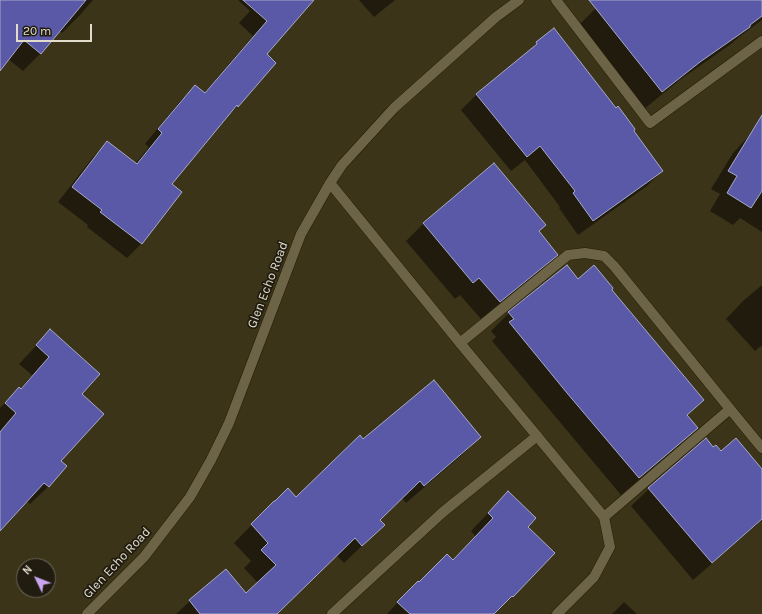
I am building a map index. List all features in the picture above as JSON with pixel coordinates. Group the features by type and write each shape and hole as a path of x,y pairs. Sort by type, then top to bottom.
{"street":[{"name":"Glen Echo Road","path":"87,614 144,557 190,496 211,460 228,423 301,234 342,165 394,108 496,17 519,0"},
{"path":"556,0 650,123 762,41"},
{"path":"330,183 604,517 610,547 594,577 557,614"},
{"path":"460,343 568,256 585,253 604,256 614,266 762,448"},
{"path":"604,517 730,409"},
{"path":"332,614 443,512 537,436"}],"building":[{"path":"0,0 86,0 41,54 24,40 0,71"},
{"path":"243,0 314,0 267,54 276,63 238,107 237,105 172,184 182,192 142,244 100,212 102,210 72,187 107,141 137,164 162,133 158,129 195,85 205,93 267,21"},
{"path":"589,0 762,0 762,16 750,25 750,27 700,62 662,92"},
{"path":"554,28 616,108 618,106 663,171 593,221 573,193 575,191 540,146 527,157 476,94 537,44 536,42"},
{"path":"762,115 762,191 751,208 727,193 737,176 728,171"},
{"path":"494,163 546,225 539,231 558,255 500,302 479,278 473,283 423,223"},
{"path":"567,265 578,279 594,265 613,288 612,290 704,400 687,415 698,428 639,478 509,322 514,319 508,312"},
{"path":"50,329 100,374 82,394 104,414 61,461 67,466 49,487 44,483 0,531 0,432 16,413 5,403 19,387 21,389 49,357 36,345"},
{"path":"434,380 481,437 424,486 420,481 380,520 385,525 362,546 355,538 277,614 200,614 189,600 226,569 246,593 276,565 261,550 268,543 251,524 274,501 288,488 296,497 360,435 363,439"},
{"path":"706,438 713,447 716,445 721,451 736,438 762,469 762,519 712,563 648,488"},
{"path":"508,491 536,518 528,527 555,553 513,597 512,596 494,614 410,614 397,602 447,554 453,560 493,518 488,513"}]}
